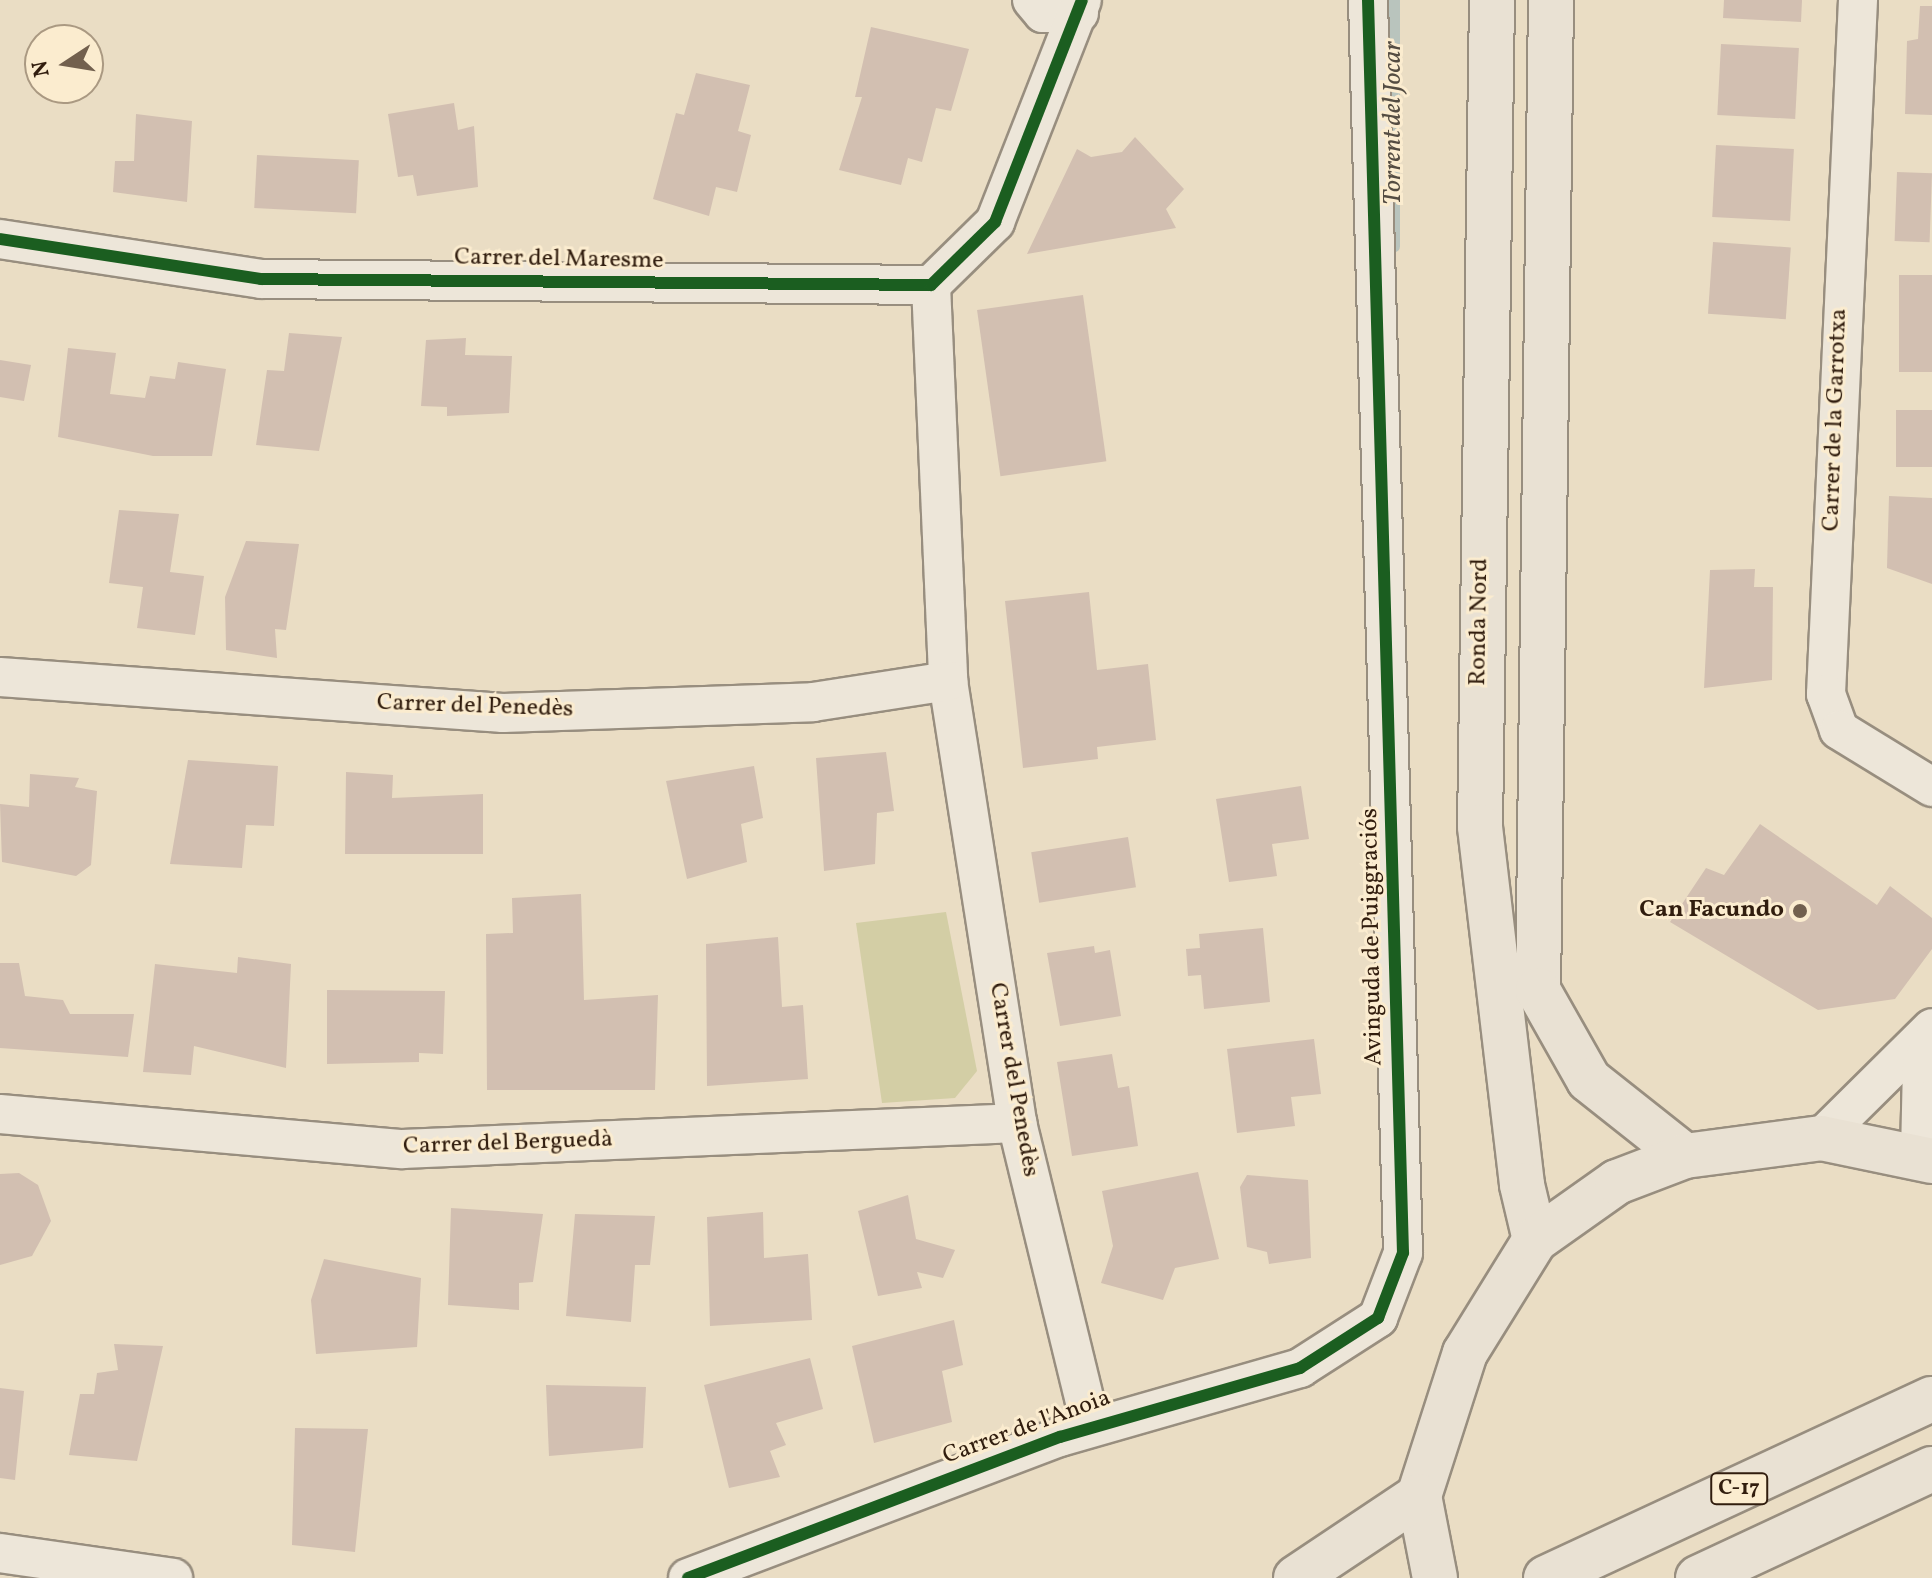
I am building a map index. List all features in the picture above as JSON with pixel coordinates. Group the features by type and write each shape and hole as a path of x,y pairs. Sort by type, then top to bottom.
{"main road":[{"name":"Ronda Nord","path":"1492,0 1480,827 1522,1185 1535,1240"},
{"path":"1551,0 1538,990 1589,1080 1685,1156"},
{"path":"1435,1578 1419,1496 1465,1353 1535,1240 1617,1182 1685,1156 1821,1138 1926,1157"},
{"name":"C-17","path":"1546,1578 1932,1399"},
{"name":"C-17","path":"1698,1578 1932,1469"},
{"path":"1296,1578 1419,1496"}],"street":[{"path":"931,285 995,222 1035,131 1081,7 1043,13 1032,0"},
{"name":"Avinguda de Puiggraciós","path":"1368,0 1403,1253 1378,1318"},
{"name":"Carrer de la Garrotxa","path":"1858,0 1826,694 1839,730 1932,787"},
{"name":"Carrer del Maresme","path":"0,239 261,279 931,285"},
{"name":"Carrer del Penedès","path":"931,285 948,681 1017,1123 1091,1427"},
{"name":"Carrer del Penedès","path":"0,677 503,713 813,702 948,681"},
{"path":"1821,1138 1932,1028"},
{"path":"1926,1157 1922,1064 1932,1043"},
{"name":"Carrer del Berguedà","path":"0,1114 402,1149 1017,1123"},
{"name":"Carrer de l'Anoia","path":"688,1578 1091,1427 1300,1368 1378,1318"},
{"path":"0,1553 173,1578"}],"shaded area":[{"path":"946,912 977,1071 955,1098 882,1103 856,923"}],"building":[{"path":"1724,0 1802,0 1801,22 1723,18"},
{"path":"1920,6 1932,6 1932,115 1905,114 1907,41 1918,39"},
{"path":"871,27 969,49 951,111 936,108 922,162 908,158 901,185 839,170 862,97 855,97"},
{"path":"1721,44 1799,48 1795,119 1717,115"},
{"path":"696,73 750,85 738,131 751,135 737,192 716,187 709,216 653,199 676,113 684,115"},
{"path":"454,103 458,130 474,126 478,187 417,196 413,175 398,177 388,114"},
{"path":"136,114 192,121 187,202 113,192 115,161 134,161"},
{"path":"1135,137 1184,189 1166,209 1176,228 1027,254 1077,149 1091,157 1122,152"},
{"path":"1716,145 1794,149 1790,221 1712,217"},
{"path":"257,155 359,160 356,213 254,208"},
{"path":"1897,172 1932,173 1930,242 1895,241"},
{"path":"1713,242 1791,247 1786,319 1708,314"},
{"path":"1899,275 1932,275 1932,372 1899,372"},
{"path":"1083,295 1106,461 1000,476 977,310"},
{"path":"289,333 342,337 319,451 256,445 267,370 284,371"},
{"path":"466,338 465,355 512,356 509,413 447,416 447,407 421,406 426,340"},
{"path":"68,348 116,353 110,394 145,398 150,376 175,379 178,362 226,369 212,456 153,456 58,437"},
{"path":"0,360 31,365 24,401 0,397"},
{"path":"1896,410 1932,410 1932,467 1896,467"},
{"path":"1889,496 1932,498 1932,584 1887,568"},
{"path":"119,510 179,514 170,572 204,576 195,635 137,628 143,587 109,583"},
{"path":"246,541 299,544 286,630 275,629 277,658 226,650 225,597"},
{"path":"1755,569 1754,587 1773,587 1772,680 1704,688 1710,570"},
{"path":"1089,592 1097,670 1148,664 1156,740 1097,747 1098,759 1023,768 1005,601"},
{"path":"886,752 894,811 877,813 875,864 824,871 816,758"},
{"path":"188,760 278,766 274,826 246,825 242,868 170,864"},
{"path":"754,766 763,818 741,824 747,862 687,879 666,781"},
{"path":"346,772 393,775 392,798 483,794 483,854 345,854"},
{"path":"30,774 79,778 75,787 97,791 91,865 76,876 2,862 0,804 29,807"},
{"path":"1301,786 1309,839 1272,844 1277,876 1229,882 1216,799"},
{"name":"Can Facundo","path":"1760,824 1877,905 1890,886 1932,918 1932,949 1895,999 1818,1010 1670,922 1706,868 1724,875"},
{"path":"1128,837 1136,887 1039,903 1031,852"},
{"path":"581,894 584,1000 658,995 655,1090 487,1090 486,934 513,933 512,898"},
{"path":"1263,928 1270,1002 1204,1009 1201,975 1188,976 1186,949 1200,948 1199,934"},
{"path":"778,937 782,1007 803,1005 808,1079 707,1086 706,944"},
{"path":"1094,946 1095,953 1110,950 1121,1016 1060,1026 1047,953"},
{"path":"238,957 291,964 286,1068 194,1046 191,1075 143,1072 155,964 237,973"},
{"path":"0,963 19,963 25,996 63,1000 70,1014 134,1014 128,1057 0,1048"},
{"path":"327,990 445,991 443,1054 419,1053 419,1062 327,1064"},
{"path":"1314,1039 1321,1094 1291,1097 1295,1126 1237,1133 1227,1049"},
{"path":"1112,1054 1118,1088 1129,1086 1138,1146 1072,1156 1057,1062"},
{"path":"1198,1172 1219,1259 1175,1268 1163,1300 1101,1283 1113,1246 1102,1191"},
{"path":"19,1173 38,1185 51,1221 32,1256 0,1265 0,1174"},
{"path":"1247,1175 1308,1180 1311,1258 1269,1264 1267,1252 1247,1247 1240,1187"},
{"path":"908,1195 916,1239 955,1250 943,1278 917,1272 922,1288 878,1296 858,1211"},
{"path":"451,1208 543,1214 533,1282 519,1283 519,1310 448,1305"},
{"path":"763,1212 764,1258 808,1254 812,1320 710,1326 707,1217"},
{"path":"575,1214 655,1216 650,1265 635,1265 631,1322 566,1316"},
{"path":"324,1259 421,1278 417,1347 316,1354 311,1300"},
{"path":"954,1320 963,1365 942,1371 952,1422 874,1443 852,1346"},
{"path":"114,1344 163,1346 137,1461 69,1455 80,1394 94,1394 97,1373 118,1370"},
{"path":"810,1358 823,1409 776,1423 786,1445 770,1451 780,1477 729,1488 704,1385"},
{"path":"546,1385 646,1387 643,1448 549,1456"},
{"path":"0,1388 24,1391 15,1480 0,1478"},
{"path":"295,1428 368,1429 355,1552 292,1545"}],"waterway":[{"name":"Torrent del Jocar","path":"1394,0 1394,246"}],"cycle path":[{"path":"0,239 261,279 931,285 995,222 1082,0"},
{"path":"688,1578 1060,1437 1300,1368 1378,1318 1403,1253 1368,0"}],"place":[{"name":"Can Facundo","path":"1800,911"}]}
